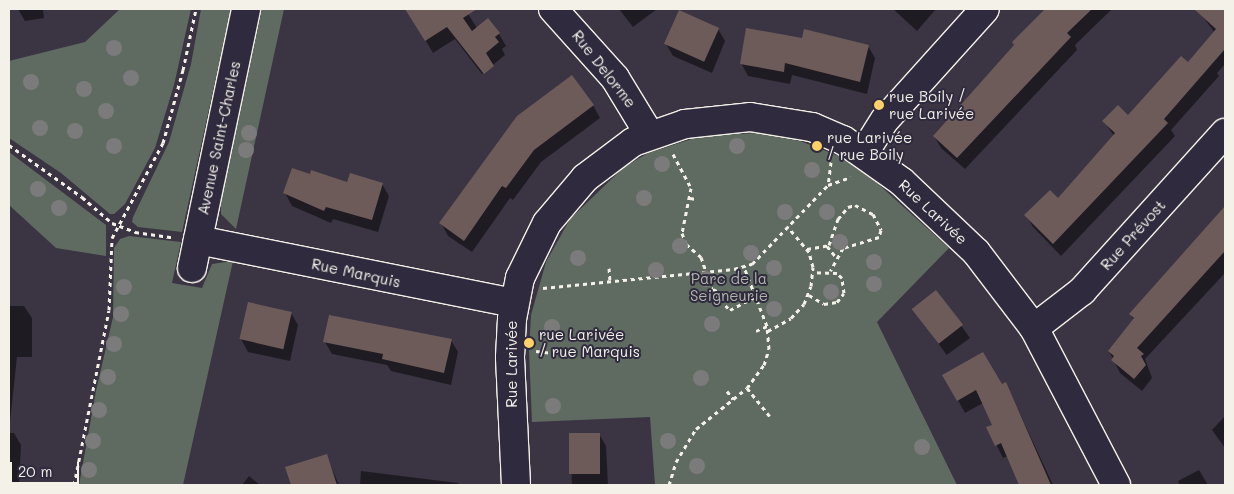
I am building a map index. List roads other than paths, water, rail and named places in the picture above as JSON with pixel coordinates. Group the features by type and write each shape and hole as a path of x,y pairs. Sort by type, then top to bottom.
{"street":[{"name":"Avenue Saint-Charles","path":"192,268 190,239 246,9"},
{"name":"Rue Delorme","path":"553,9 615,78 649,134"},
{"path":"859,164 885,120 985,9"},
{"name":"Rue Larivée","path":"516,485 510,357 526,296 530,255 560,205 602,164 649,134 707,120 774,119 812,127 859,164 902,182 976,252 1034,328 1116,485"},
{"name":"Rue Prévost","path":"1034,328 1082,291 1225,133"},
{"name":"Rue Marquis","path":"190,239 526,296"}],"place":[{"name":"rue Boily / rue Larivée","path":"879,105"},
{"name":"rue Larivée / rue Boily","path":"817,146"},
{"name":"rue Larivée / rue Marquis","path":"529,343"}],"park label":[{"name":"Parc de la Seigneurie","path":"729,286"}]}
